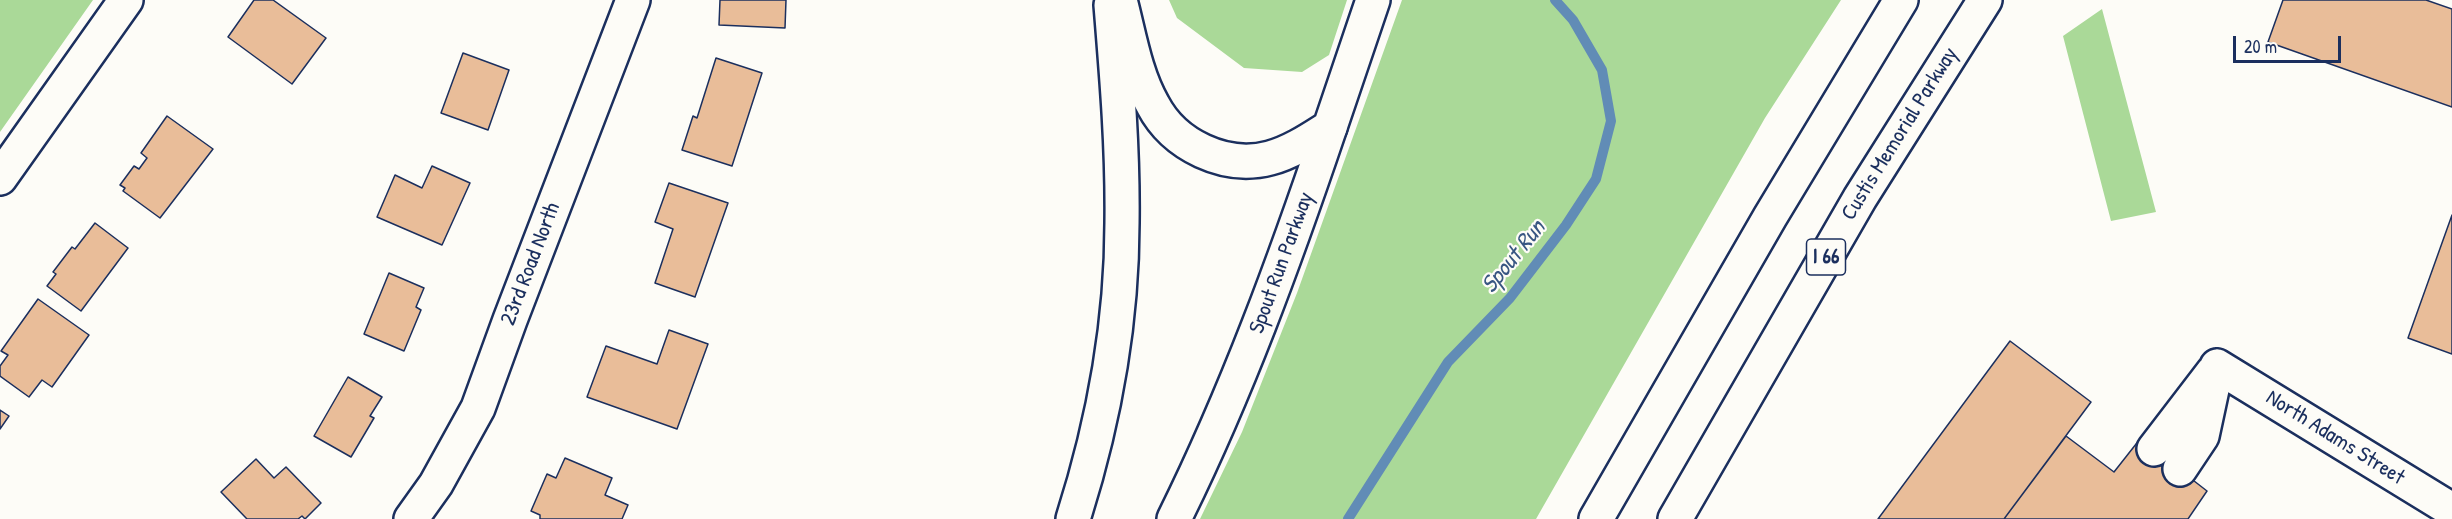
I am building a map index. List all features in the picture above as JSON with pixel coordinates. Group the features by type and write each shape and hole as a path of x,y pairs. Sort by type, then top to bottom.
{"main road":[{"path":"0,178 126,0"},
{"name":"23rd Road North","path":"411,519 436,484 478,408 633,0"},
{"path":"1073,519 1101,409 1113,337 1120,269 1122,225 1120,124 1111,0"},
{"path":"1120,0 1144,85 1153,105 1174,133 1188,144 1219,157 1251,161 1267,159 1300,146 1330,127"},
{"name":"Spout Run Parkway","path":"1174,519 1243,366 1287,252 1373,0"},
{"path":"1596,519 1787,189 1901,0"},
{"name":"Custis Memorial Parkway","path":"1675,519 1860,198 1985,0"},
{"path":"2154,449 2217,366"},
{"path":"2180,469 2202,436 2217,366"},
{"name":"North Adams Street","path":"2217,366 2452,510"}],"green space":[{"path":"0,0 93,0 0,132"},
{"path":"1169,0 1347,0 1329,55 1302,72 1244,68 1177,18"},
{"path":"1402,0 1841,0 1765,118 1536,519 1200,519 1242,432 1297,293"},
{"path":"2102,9 2156,212 2111,221 2063,36"}],"building":[{"path":"254,0 273,0 326,38 292,84 228,37"},
{"path":"720,0 786,0 785,28 719,25"},
{"path":"2283,0 2426,0 2452,9 2452,107 2268,42"},
{"path":"463,53 509,70 488,130 441,113"},
{"path":"716,58 762,73 732,166 682,150 693,116 697,118"},
{"path":"167,116 213,149 160,218 123,191 125,188 120,185 134,166 139,169 147,158 141,153"},
{"path":"432,166 470,183 442,245 377,217 395,175 422,188"},
{"path":"669,183 728,203 695,297 655,283 673,229 655,222"},
{"path":"2452,215 2452,354 2408,338"},
{"path":"95,223 128,248 81,311 47,286 56,274 53,272 72,247 75,249"},
{"path":"389,273 424,288 416,307 421,310 404,351 364,334"},
{"path":"38,299 89,335 52,387 42,380 29,397 0,376 0,366 8,355 1,351"},
{"path":"669,330 708,344 677,429 587,397 606,346 657,364"},
{"path":"2010,341 2091,402 2004,519 1878,519"},
{"path":"348,377 382,397 370,416 374,418 351,457 314,436"},
{"path":"0,410 9,416 0,429"},
{"path":"2066,436 2114,472 2140,439 2207,491 2188,519 2004,519"},
{"path":"565,458 612,478 605,495 628,505 622,519 540,519 540,515 531,511 547,474 556,478"},
{"path":"256,459 274,478 286,467 321,503 305,519 302,516 298,519 247,519 221,492"}],"waterway":[{"name":"Spout Run","path":"1348,519 1448,362 1510,298 1566,225 1596,179 1611,121 1602,70 1573,20 1555,0"}]}
